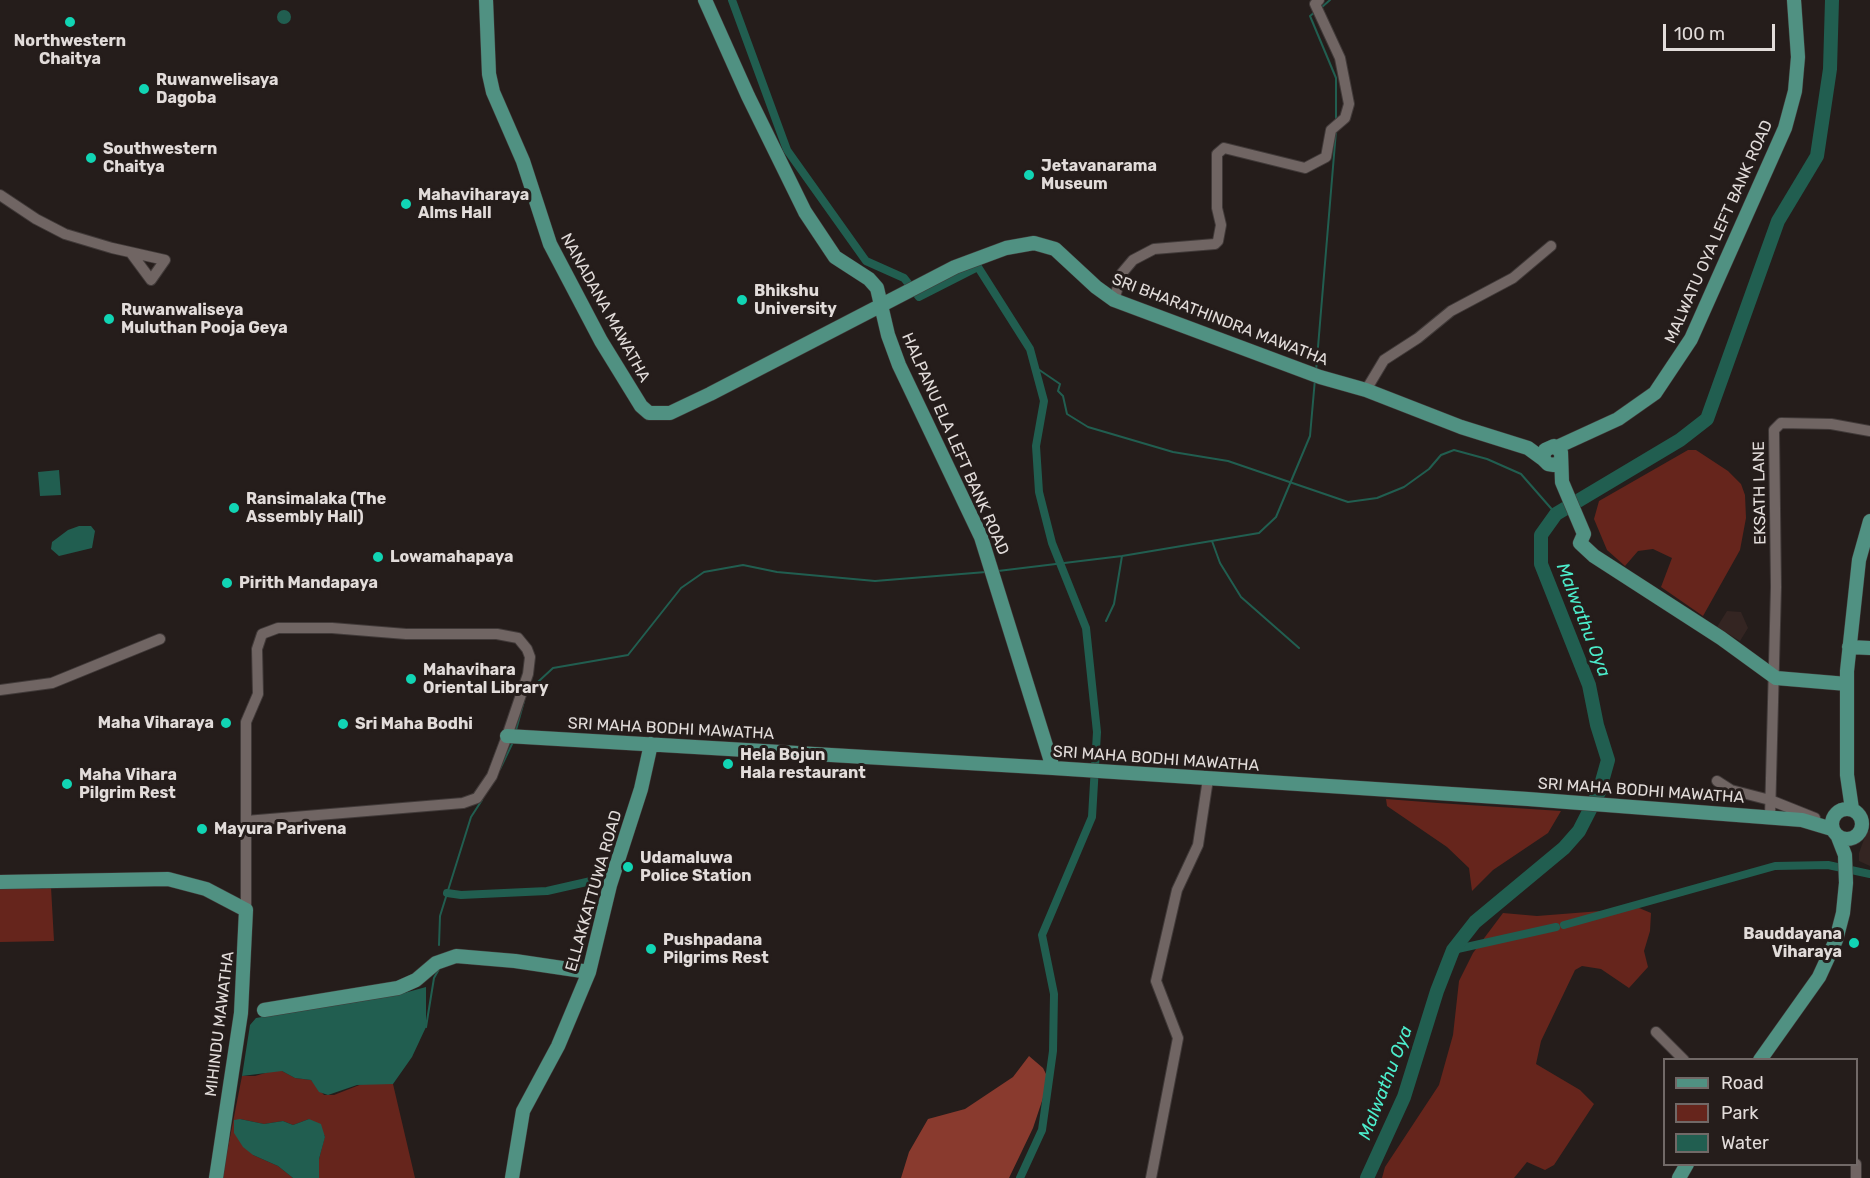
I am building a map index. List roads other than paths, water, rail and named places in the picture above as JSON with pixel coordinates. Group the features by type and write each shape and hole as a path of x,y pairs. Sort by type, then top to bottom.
{"main road":[{"name":"NANADANA MAWATHA","path":"486,0 489,74 493,92 523,160 546,233 601,341 645,411 662,415 683,407 887,301"},
{"name":"HALPANU ELA LEFT BANK ROAD","path":"705,0 748,96 805,212 835,257 874,283 887,301 888,335 899,365 965,501 990,562 1053,768"},
{"name":"MALWATU OYA LEFT BANK ROAD","path":"1553,456 1576,437 1590,434 1618,419 1655,393 1691,339 1785,128 1795,91 1797,65 1794,0"},
{"name":"SRI BHARATHINDRA MAWATHA","path":"887,301 987,255 1034,243 1055,249 1096,287 1114,300 1314,375 1366,390 1461,427 1553,456"},
{"path":"1553,456 1564,489 1584,534 1580,543 1601,562 1712,632 1772,676 1789,681 1847,684"},
{"path":"1761,1058 1827,963 1840,926 1846,883 1849,647 1859,560 1870,521"},
{"path":"1849,647 1870,648"},
{"name":"SRI MAHA BODHI MAWATHA","path":"507,736 1119,772 1770,817 1846,819 1846,839 1862,832"},
{"name":"ELLAKKATTUWA ROAD","path":"512,1178 523,1110 558,1046 589,972 610,885 641,789 651,744"},
{"path":"1845,855 1862,832 1862,822 1846,819"},
{"path":"0,882 168,879 206,889 246,910"},
{"name":"MIHINDU MAWATHA","path":"216,1178 241,1013 246,910"},
{"path":"264,1010 398,988 416,980 440,960 467,956 589,972"}],"street":[{"path":"1114,300 1122,273 1132,260 1154,249 1215,244 1218,241 1221,225 1217,208 1216,154 1224,148 1305,168 1326,157 1332,130 1345,118 1349,104 1348,89 1340,57 1317,2"},
{"path":"0,195 36,219 65,234 131,253"},
{"path":"1366,390 1384,360 1418,338 1452,311 1513,278 1551,246"},
{"name":"EKSATH LANE","path":"1772,676 1777,510 1774,430 1781,423 1831,424 1870,431"},
{"path":"246,816 471,802 487,785 507,736 530,665 527,650 518,638 510,635 271,629 262,634 257,643 258,694 246,722 246,816 246,910"},
{"path":"0,690 52,683 160,639"},
{"path":"1770,817 1772,676"},
{"path":"1151,1178 1178,1038 1156,981 1177,890 1198,845 1208,779"},
{"path":"1717,781 1731,790 1770,800 1808,819"},
{"path":"1656,1032 1683,1058"}],"water":[{"path":"284,10 289,12 291,17 289,22 284,24 279,22 277,17 279,12"},
{"path":"59,470 61,495 40,496 38,472"},
{"path":"79,526 91,526 95,531 92,548 59,556 51,549 52,542 68,530"},
{"path":"426,987 426,1027 412,1057 393,1084 357,1085 328,1095 319,1092 311,1080 295,1078 282,1071 242,1076 250,1025 256,1018 404,993"},
{"path":"309,1119 321,1124 325,1137 319,1159 319,1178 293,1178 278,1166 253,1155 243,1147 234,1133 234,1120 264,1124 283,1121 293,1125"}],"waterway":[{"path":"732,0 787,150 866,261 904,278 919,297 978,267 1030,349 1044,401 1036,446 1039,492 1052,543 1086,628 1097,732 1092,817 1042,935 1054,994 1053,1051 1042,1130 1020,1178"},
{"path":"1322,7 1330,0"},
{"name":"Malwathu Oya","path":"1367,1178 1404,1097 1437,991 1453,950 1475,922 1564,848 1579,831 1599,792 1608,760 1597,725 1589,685 1541,564 1541,535 1556,514 1680,440 1707,419 1778,221 1817,156 1830,69 1832,0"},
{"path":"1315,12 1310,16 1336,78 1336,119"},
{"path":"1316,371 1336,131"},
{"path":"1035,367 1060,384 1058,391 1063,396 1067,414 1088,427 1173,452 1228,461 1348,502 1377,498 1404,487 1429,469 1441,455 1454,450 1487,459 1521,474 1556,514"},
{"path":"998,571 1122,556 1259,533 1276,517 1310,436 1315,379"},
{"path":"1212,541 1220,563 1241,597 1299,648"},
{"path":"1106,621 1114,604 1122,556"},
{"path":"526,693 553,668 628,655 681,588 704,572 743,565 777,572 875,581 986,572"},
{"path":"516,730 524,701"},
{"path":"500,769 513,742"},
{"path":"439,945 440,916 471,817 482,800"},
{"path":"1564,925 1775,866 1828,865 1870,874"},
{"path":"447,893 461,895 547,891 591,881 600,884"},
{"path":"1453,950 1556,927"},
{"path":"426,1027 434,978 439,969"}],"place":[{"name":"Northwestern Chaitya","path":"70,22"},
{"name":"Ruwanwelisaya Dagoba","path":"144,89"},
{"name":"Southwestern Chaitya","path":"91,158"},
{"name":"Jetavanarama Museum","path":"1029,175"},
{"name":"Mahaviharaya Alms Hall","path":"406,204"},
{"name":"Bhikshu University","path":"742,300"},
{"name":"Ruwanwaliseya Muluthan Pooja Geya","path":"109,319"},
{"name":"Ransimalaka (The Assembly Hall)","path":"234,508"},
{"name":"Lowamahapaya","path":"378,557"},
{"name":"Pirith Mandapaya","path":"227,583"},
{"name":"Mahavihara Oriental Library","path":"411,679"},
{"name":"Maha Viharaya","path":"226,723"},
{"name":"Sri Maha Bodhi","path":"343,724"},
{"name":"Hela Bojun Hala restaurant","path":"728,764"},
{"name":"Maha Vihara Pilgrim Rest","path":"67,784"},
{"name":"Mayura Parivena","path":"202,829"},
{"name":"Udamaluwa Police Station","path":"628,867"},
{"name":"Bauddayana Viharaya","path":"1854,943"},
{"name":"Pushpadana Pilgrims Rest","path":"651,949"}]}
